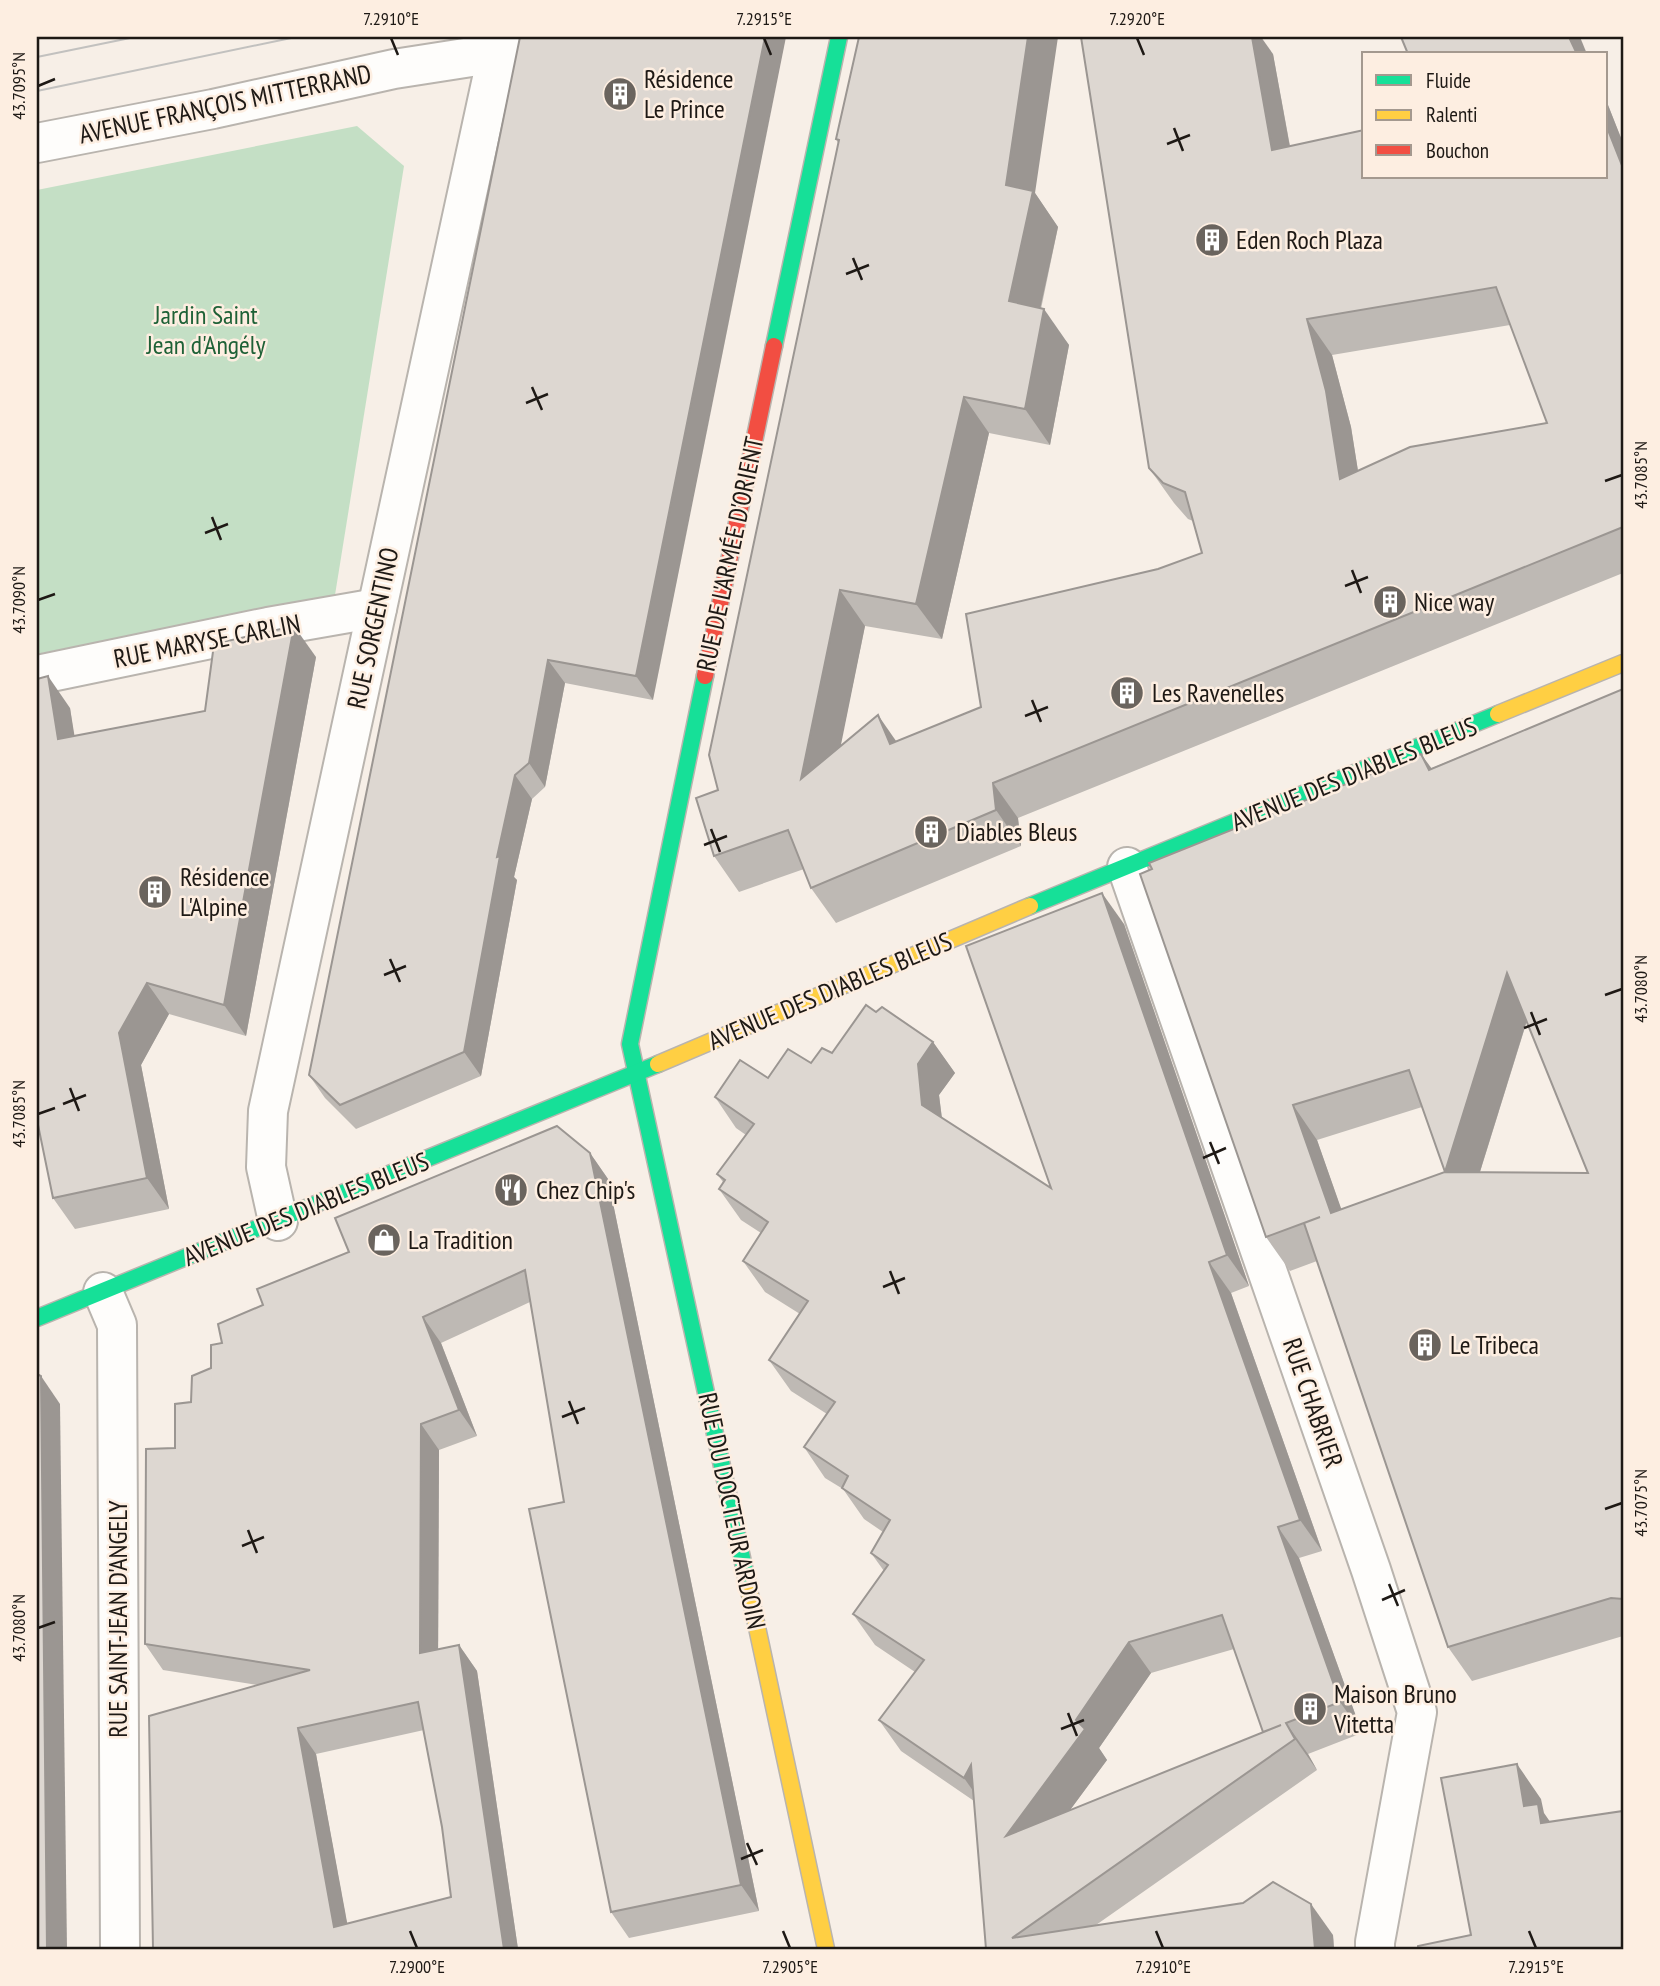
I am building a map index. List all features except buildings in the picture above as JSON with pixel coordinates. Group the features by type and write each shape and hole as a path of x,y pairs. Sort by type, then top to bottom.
{"street":[{"name":"RUE DE L'ARMÉE D'ORIENT","path":"637,1072 630,1044 636,1007 839,37"},
{"name":"AVENUE FRANÇOIS MITTERRAND","path":"37,143 213,109 499,45"},
{"name":"RUE SORGENTINO","path":"278,1221 266,1167 268,1111 499,45"},
{"name":"RUE MARYSE CARLIN","path":"37,675 377,608"},
{"name":"AVENUE DES DIABLES BLEUS","path":"37,1318 278,1221 1623,663"},
{"name":"RUE CHABRIER","path":"1127,867 1371,1570 1417,1712 1375,1949"},
{"name":"RUE DU DOCTEUR ARDOIN","path":"637,1072 826,1949"},
{"name":"RUE SAINT-JEAN D'ANGELY","path":"103,1292 117,1325 120,1949"}],"green space":[{"name":"Jardin Saint Jean d'Angély","path":"357,126 404,166 335,595 37,654 37,190"}],"tram line":[{"path":"37,57 135,37"},
{"path":"37,91 296,37"}],"traffic: fast":[{"path":"774,346 839,37"},
{"path":"705,676 630,1044 749,1590"},
{"path":"1030,906 1498,714"},
{"path":"37,1318 658,1064"}],"traffic: slow":[{"path":"1498,714 1623,663"},
{"path":"658,1064 1030,906"},
{"path":"749,1590 826,1949"}],"traffic: jam":[{"path":"705,676 774,346"}],"place":[{"name":"Résidence Le Prince","path":"620,94"},
{"name":"Eden Roch Plaza","path":"1212,240"},
{"name":"Nice way","path":"1390,602"},
{"name":"Les Ravenelles","path":"1127,693"},
{"name":"Diables Bleus","path":"931,832"},
{"name":"Résidence L'Alpine","path":"155,892"},
{"name":"Chez Chip's","path":"511,1190"},
{"name":"La Tradition","path":"384,1240"},
{"name":"Le Tribeca","path":"1425,1345"},
{"name":"Maison Bruno Vitetta","path":"1310,1709"}]}
